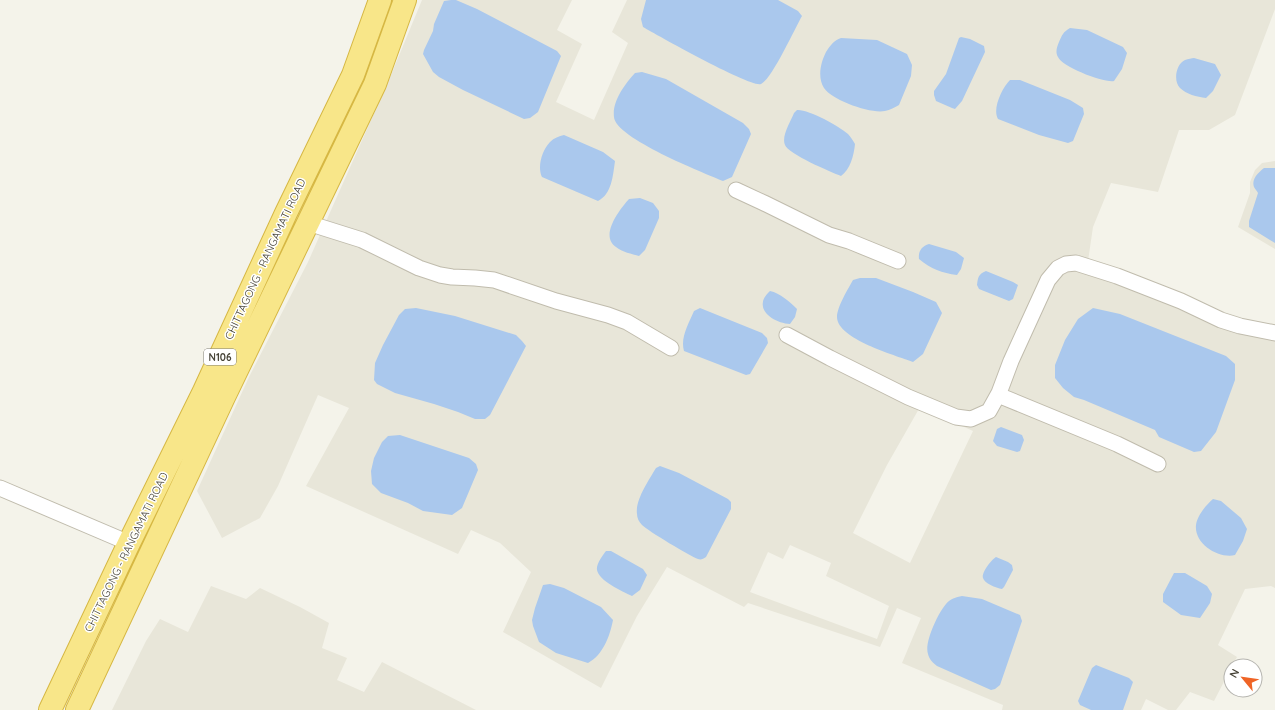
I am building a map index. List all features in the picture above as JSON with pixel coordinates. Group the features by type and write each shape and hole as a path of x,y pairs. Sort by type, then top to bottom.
{"highway":[{"name":"CHITTAGONG - RANGAMATI ROAD","path":"50,710 129,543 204,391 286,213 353,75 380,0"},
{"name":"CHITTAGONG - RANGAMATI ROAD","path":"77,710 224,397 375,84 405,0"}],"street":[{"path":"736,190 764,202 829,236 849,241 898,261"},
{"path":"308,223 362,240 419,268 440,275 494,280 608,315 627,322 671,348"},
{"path":"787,335 908,397 956,417 971,419 989,411 998,396 1011,361 1048,280 1058,268 1066,264 1076,263 1117,276 1181,301 1221,320 1240,326 1275,333"},
{"path":"998,396 1117,444 1158,464"},
{"path":"0,488 129,543"}],"shaded area":[{"path":"422,0 572,0 557,30 582,44 556,102 594,120 628,43 612,32 627,0 1275,0 1275,9 1235,115 1209,130 1179,130 1158,192 1111,183 1093,227 1088,261 1234,318 1275,326 1275,588 1271,586 1245,589 1218,645 1237,657 1223,658 1223,684 1214,701 1190,692 1176,710 1168,710 1146,699 1141,710 1002,710 1003,705 902,663 921,618 897,608 880,647 748,603 744,607 667,567 637,616 601,688 503,632 531,572 500,543 471,530 458,554 306,486 349,408 318,395 278,486 260,518 222,538 197,491 249,377 308,262 391,75","holes":["920,407 973,431 910,563 853,533 887,465","790,545 831,563 826,576 889,606 877,639 750,592 768,552 783,559"]},
{"path":"1275,161 1275,249 1238,227 1250,193 1250,182 1255,170 1262,163"},
{"path":"211,586 246,599 260,588 329,623 322,648 347,658 337,680 364,692 382,662 476,710 112,710 146,641 160,619 188,632"}],"water":[{"path":"456,0 477,9 557,51 561,56 538,112 530,118 524,119 463,90 439,77 433,72 423,54 424,50 444,1"},
{"path":"646,0 778,0 798,11 802,16 771,73 761,84 740,78 723,70 643,27 641,19"},
{"path":"1070,28 1087,30 1123,47 1127,53 1122,69 1114,81 1102,80 1084,74 1061,61 1056,51 1063,34"},
{"path":"841,38 877,40 907,54 912,65 911,76 899,105 885,111 870,110 852,105 828,93 822,84 820,70 826,52 836,40"},
{"path":"959,38 970,39 984,46 985,52 962,101 955,109 936,101 934,91 946,74"},
{"path":"1194,58 1215,64 1221,75 1213,91 1206,98 1185,92 1178,85 1176,73 1179,65 1185,60"},
{"path":"642,72 666,79 743,123 749,129 751,134 732,177 723,181 680,163 629,135 618,125 614,117 617,99 627,82 635,73"},
{"path":"1010,80 1020,80 1070,100 1083,108 1084,114 1073,141 1068,143 1039,135 998,119 996,115 997,104 1004,88"},
{"path":"797,110 808,112 831,123 848,134 855,144 853,157 847,170 841,176 801,158 788,149 785,145 785,133 794,113"},
{"path":"564,135 603,152 615,161 609,189 603,198 598,201 542,177 540,164 547,145 553,139"},
{"path":"1264,168 1275,168 1275,243 1249,227 1249,221 1258,193 1253,184 1256,176"},
{"path":"640,198 653,203 659,211 659,218 645,250 639,256 618,249 611,242 610,230 616,216 625,203 629,199"},
{"path":"929,244 956,252 964,258 961,269 957,275 937,270 919,259 921,249"},
{"path":"986,271 1018,285 1013,299 1009,301 979,289 977,285 978,278 981,273"},
{"path":"860,278 876,278 936,302 942,313 923,354 913,362 856,339 846,332 840,325 837,313 841,303 853,280"},
{"path":"770,291 781,296 797,309 795,317 790,324 777,321 766,314 763,309 763,303 765,297"},
{"path":"416,308 455,316 516,335 526,346 490,415 485,419 475,419 434,404 395,393 377,384 374,380 375,363 399,315 405,309"},
{"path":"700,308 762,333 767,338 768,343 750,374 746,375 684,351 684,336 694,311"},
{"path":"1093,308 1120,314 1226,356 1235,364 1235,380 1216,432 1201,451 1194,452 1159,437 1155,430 1074,397 1063,388 1055,378 1055,365 1065,340 1078,319"},
{"path":"1001,427 1022,435 1024,440 1020,451 1017,452 997,446 993,441 997,429"},
{"path":"400,435 469,458 476,464 478,470 462,508 452,515 423,511 408,503 381,493 372,484 371,471 374,458 382,442 388,436"},
{"path":"660,466 679,473 731,502 731,509 706,557 703,559 698,559 669,543 646,528 638,520 637,508 640,496 656,468"},
{"path":"1213,499 1221,501 1241,518 1247,529 1243,541 1235,555 1222,555 1209,549 1203,544 1196,532 1196,525 1200,514"},
{"path":"606,551 611,551 643,569 647,575 640,590 632,596 606,582 599,574 597,570 598,565"},
{"path":"996,557 1012,565 1013,570 1002,589 988,583 983,578 985,570"},
{"path":"1174,573 1185,573 1207,586 1212,594 1210,603 1200,618 1181,615 1163,602 1163,594"},
{"path":"550,584 564,588 601,607 613,620 610,632 602,650 593,660 588,663 556,653 539,642 532,620 543,585"},
{"path":"962,596 982,599 1020,615 1022,621 1000,685 995,689 991,690 937,666 931,661 929,656 927,649 928,643 932,628 939,614 949,601"},
{"path":"1096,665 1129,678 1133,682 1123,710 1091,710 1080,705 1078,701 1092,668"}]}
